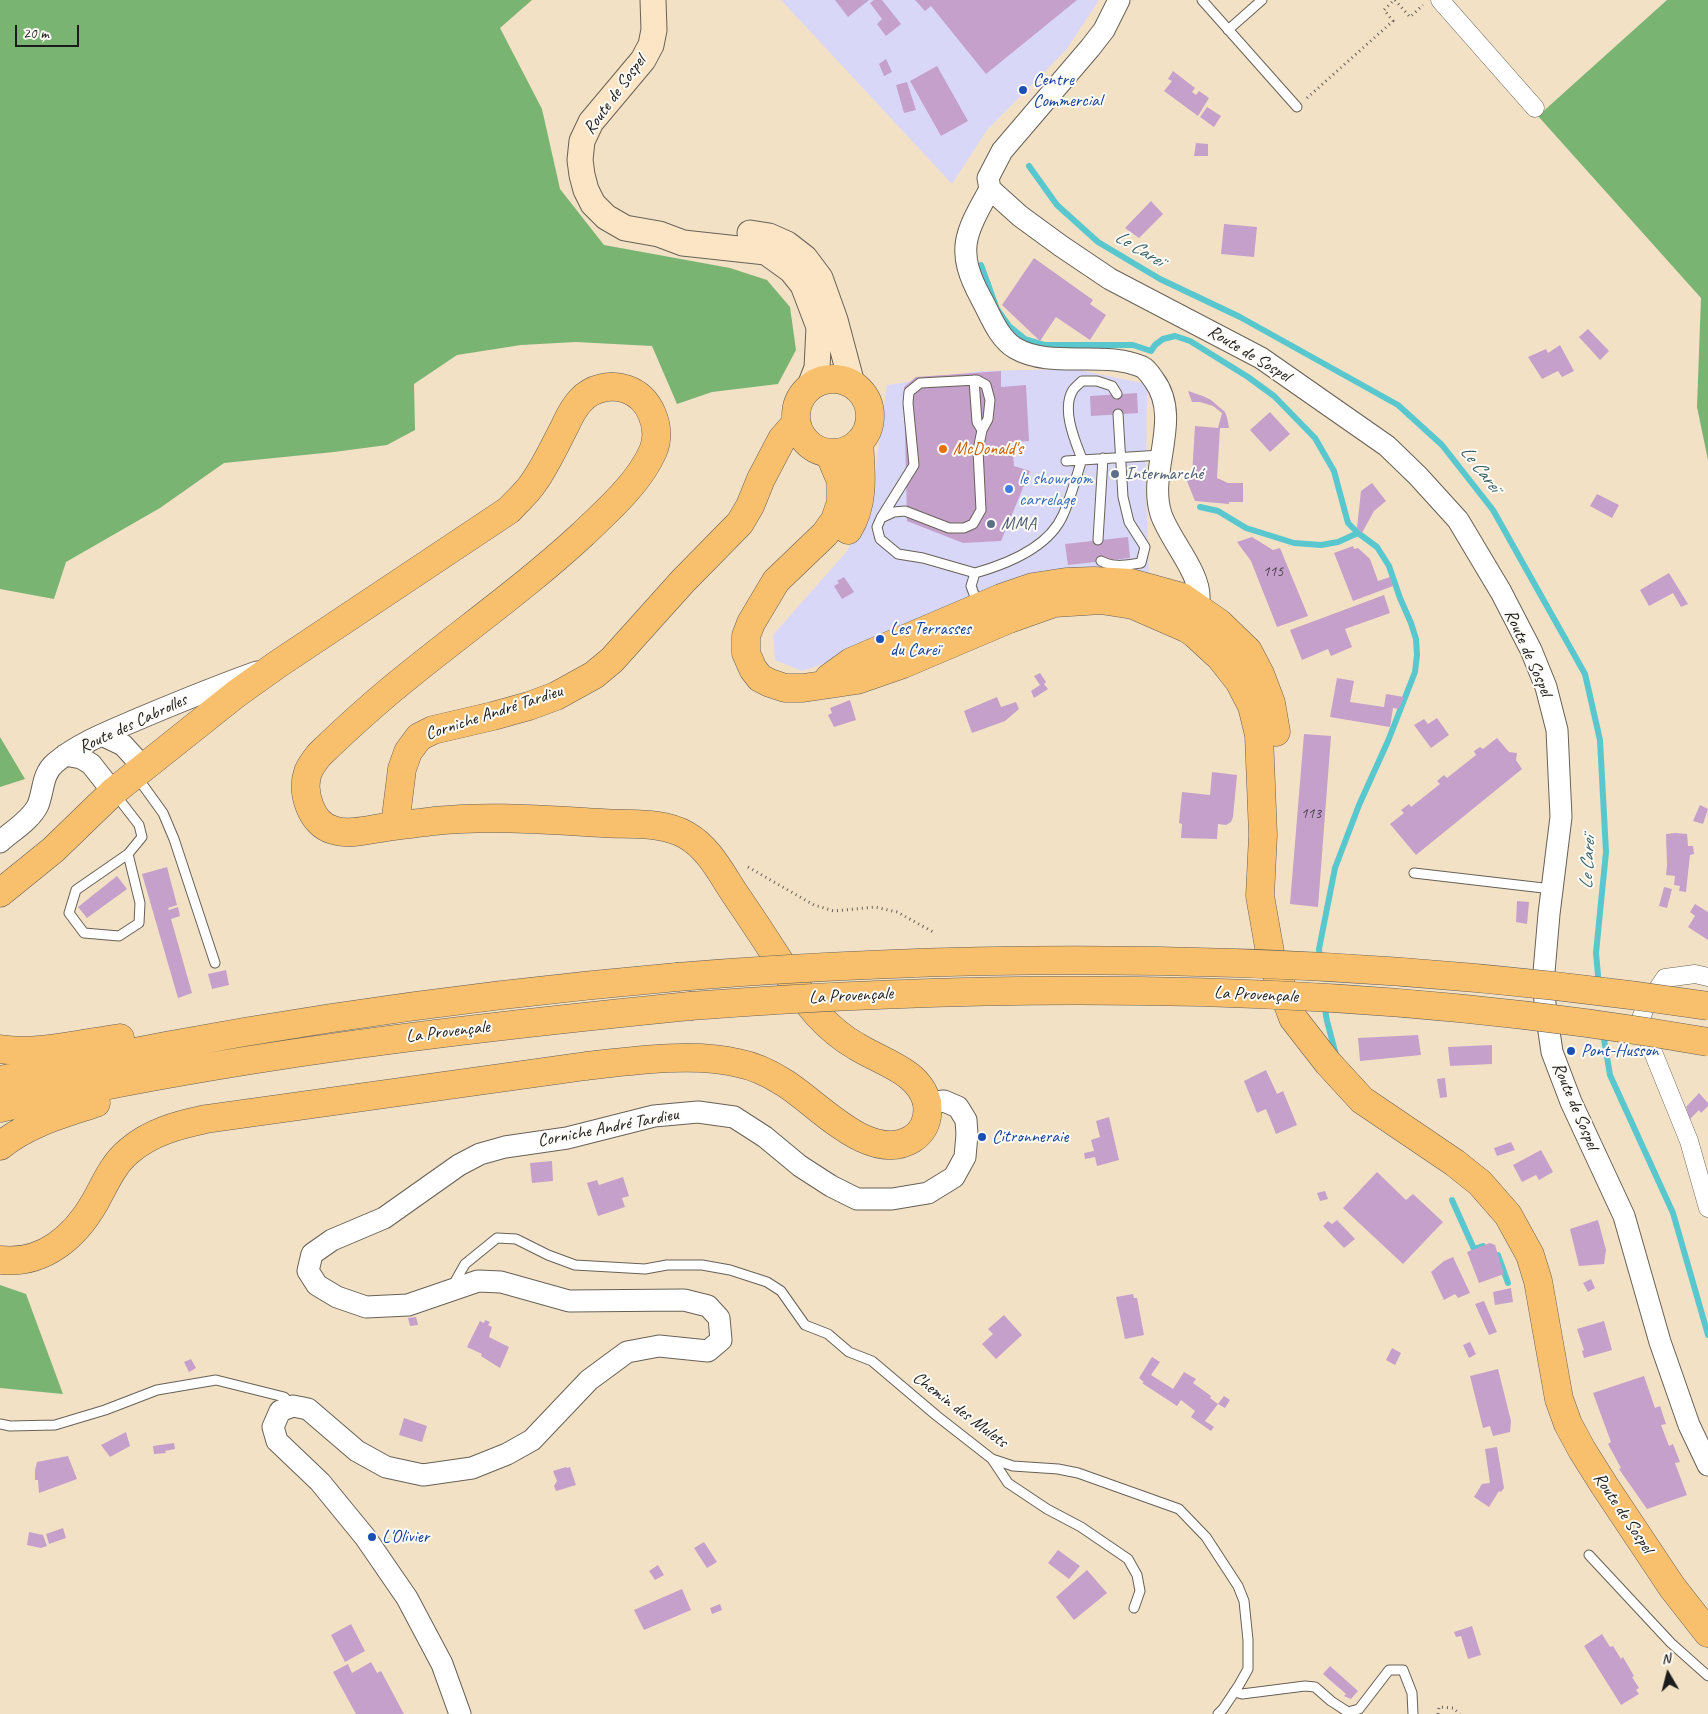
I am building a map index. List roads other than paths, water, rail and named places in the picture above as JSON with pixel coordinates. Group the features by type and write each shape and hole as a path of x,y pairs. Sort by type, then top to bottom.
{"main road":[{"name":"Route de Sospel","path":"653,0 654,30 651,45 643,60 591,122 582,141 580,160 586,190 593,204 606,217 625,228 659,234 683,243 766,252 792,270 803,285 819,327 817,368 810,386"},
{"name":"Route de Sospel","path":"659,234 683,227 743,232 769,236 793,248 805,258 820,278 835,320 852,384"},
{"path":"771,462 822,451 840,452 851,448 859,442 867,431 870,418 868,405 862,393 852,384 842,380 820,381 810,386 801,397 796,410 796,423 800,433 806,442 822,451"},
{"path":"0,870 43,837 113,792 236,694 278,664 509,510 534,482 573,411 586,395 606,387 622,388 631,391 648,404 656,429 657,438 654,449 640,472 626,490 552,563 413,672 332,743 312,764 306,777 306,794 312,811 324,825 339,832 461,818 661,826 685,835 697,843 715,863 796,987 818,1015 857,1047 909,1076 923,1091 927,1103 927,1122 920,1132 902,1144 886,1145 864,1138 840,1126 785,1082 754,1067 722,1060 675,1059 630,1061 586,1066 216,1117 190,1122 152,1135 129,1151 114,1168 86,1216 58,1246 35,1257 11,1261 0,1260"},
{"name":"Corniche André Tardieu","path":"395,825 402,769 408,752 419,738 433,730 528,706 556,696 594,675 612,660 683,581 740,522 750,506 761,479 782,439 796,423"},
{"name":"Route de Sospel","path":"761,609 790,592 817,568 841,542 850,528 861,496 862,480 859,442"},
{"name":"Route de Sospel","path":"822,451 841,481 841,502 835,520 825,534 776,581 751,623 746,636 746,653 753,669 760,678 770,683 786,688 803,688 857,680 906,657 1054,603 1101,600 1192,618"},
{"name":"Route de Sospel","path":"820,685 851,662 970,617 1034,588 1066,582 1131,583 1182,597 1192,618 1195,634 1220,657 1239,681 1252,706 1259,735 1263,835 1260,896 1271,958 1293,1018 1328,1063 1362,1100 1461,1168 1480,1183 1508,1215 1530,1255 1538,1281 1559,1398 1568,1424 1582,1450 1672,1587 1708,1633"},
{"path":"0,893 53,850 113,792"},
{"name":"La Provençale","path":"0,1080 112,1056 443,1002 563,987 853,966 1067,960 1182,962 1351,969 1584,989 1708,1006"},
{"name":"La Provençale","path":"0,1108 105,1086 389,1039 690,1006 782,999 946,992 1167,991 1337,999 1507,1013 1708,1042"},
{"path":"0,1049 34,1050 226,1025 348,1016"},
{"path":"0,1146 22,1131 58,1116 199,1070"},
{"path":"0,1241 18,1247 27,1247 65,1239"}],"street":[{"path":"1119,0 1104,30 1002,151 994,164 988,178 990,189 971,222 965,243 966,265 975,287 1000,332 1014,347 1036,356 1121,360 1143,367 1155,382 1164,401 1166,424 1158,492 1161,514 1195,577 1199,599 1192,618"},
{"path":"1440,0 1535,108"},
{"name":"Route de Sospel","path":"990,189 1020,216 1060,246 1110,278 1262,358 1387,446 1418,476 1458,520 1509,609 1530,650 1548,696 1557,730 1561,816 1544,972 1549,1037 1557,1067 1571,1102 1624,1216 1660,1342 1689,1426 1708,1465"},
{"name":"Route des Cabrolles","path":"0,842 32,813 38,805 47,773 53,764 65,755 102,735 215,687 278,664"},
{"path":"102,735 123,745 140,771"},
{"path":"65,755 81,758 91,764 113,792"},
{"path":"1708,977 1695,974 1665,978 1645,1008 1640,1021 1689,1141 1708,1208"},
{"path":"1545,1004 1640,1021"},
{"name":"Corniche André Tardieu","path":"293,1406 308,1410 357,1451 386,1467 423,1475 472,1468 507,1454 532,1440 589,1380 628,1352 659,1346 708,1351 721,1340 719,1318 708,1306 684,1300 569,1300 501,1282 478,1281 408,1305 366,1308 337,1297 317,1285 308,1271 312,1254 332,1240 384,1218 459,1165 480,1154 505,1147 567,1138 654,1116 698,1112 734,1117 765,1137 800,1166 831,1186 857,1198 892,1199 928,1193 954,1177 965,1158 966,1120 958,1107 944,1101 927,1103"},
{"path":"293,1406 280,1411 273,1427 277,1441 320,1482 364,1537 407,1598 442,1664 460,1714"}],"lane":[{"path":"1202,0 1297,107"},
{"path":"1228,30 1262,0"},
{"path":"974,380 977,422 982,430"},
{"path":"881,518 894,512 905,511 949,528 964,528 973,524 981,510 978,450 982,430 988,419 990,400 986,385 978,380 920,383 909,392 908,403 914,465 881,518 877,527 880,539 898,554 923,558 975,573 994,568 1018,558 1052,533 1063,516 1082,459 1072,432 1068,404 1073,390 1082,381 1097,381 1112,386 1117,394"},
{"path":"1101,561 1109,565 1120,566 1141,563 1145,547 1129,522 1123,497 1118,414"},
{"path":"1066,461 1161,456"},
{"path":"1098,540 1103,458"},
{"path":"970,617 971,586 975,573"},
{"path":"140,771 163,813 174,839 214,963"},
{"path":"113,792 139,825 142,837 128,854 76,890 69,913 84,933 118,936 138,923 140,903 128,854"},
{"path":"1414,873 1552,889"},
{"name":"Chemin des Mulets","path":"451,1290 465,1264 497,1238 516,1238 548,1255 575,1265 646,1269 667,1265 702,1265 730,1270 767,1282 781,1291 805,1325 828,1334 848,1352 872,1361 992,1459 1012,1466 1058,1469 1078,1473 1179,1509 1206,1536 1238,1586 1244,1601 1248,1640 1248,1669 1218,1714"},
{"path":"0,1424 10,1426 55,1425 105,1410 157,1390 216,1380 284,1397 293,1406"},
{"path":"992,1459 1008,1483 1047,1509 1081,1527 1128,1559 1137,1575 1140,1591 1134,1608"},
{"path":"1589,1555 1671,1643 1708,1676"},
{"path":"1234,1692 1242,1694 1304,1686 1315,1687 1348,1712 1359,1709 1389,1670 1403,1670 1412,1693 1413,1714"}],"waterway":[{"name":"Le Careï","path":"1029,166 1057,205 1098,242 1160,279 1240,317 1398,405 1442,445 1493,510 1585,674 1600,740 1606,852 1596,953 1599,986"},
{"path":"981,265 997,309 1009,326 1025,339 1045,345 1133,345 1151,351 1163,339 1175,336 1190,341 1248,377 1274,396 1315,438 1334,471 1348,523 1377,547 1389,566 1416,639 1415,672 1388,741 1359,805 1335,868 1319,949 1320,962"},
{"path":"1200,507 1218,511 1246,528 1294,543 1321,545 1338,542 1358,533"},
{"path":"1324,1004 1336,1055"},
{"name":"Le Careï","path":"1603,1033 1610,1075 1673,1213 1708,1335"},
{"path":"1452,1200 1474,1249 1483,1246"},
{"path":"1498,1255 1508,1283"}],"place":[{"name":"Centre Commercial","path":"1023,90"},
{"name":"McDonald's","path":"943,449"},
{"name":"Intermarché","path":"1115,474"},
{"name":"le showroom carrelage","path":"1009,489"},
{"name":"MMA","path":"991,524"},
{"name":"Les Terrasses du Careï","path":"880,639"},
{"name":"Pont-Husson","path":"1571,1051"},
{"name":"Citronneraie","path":"982,1137"},
{"name":"L'Olivier","path":"372,1537"}]}
